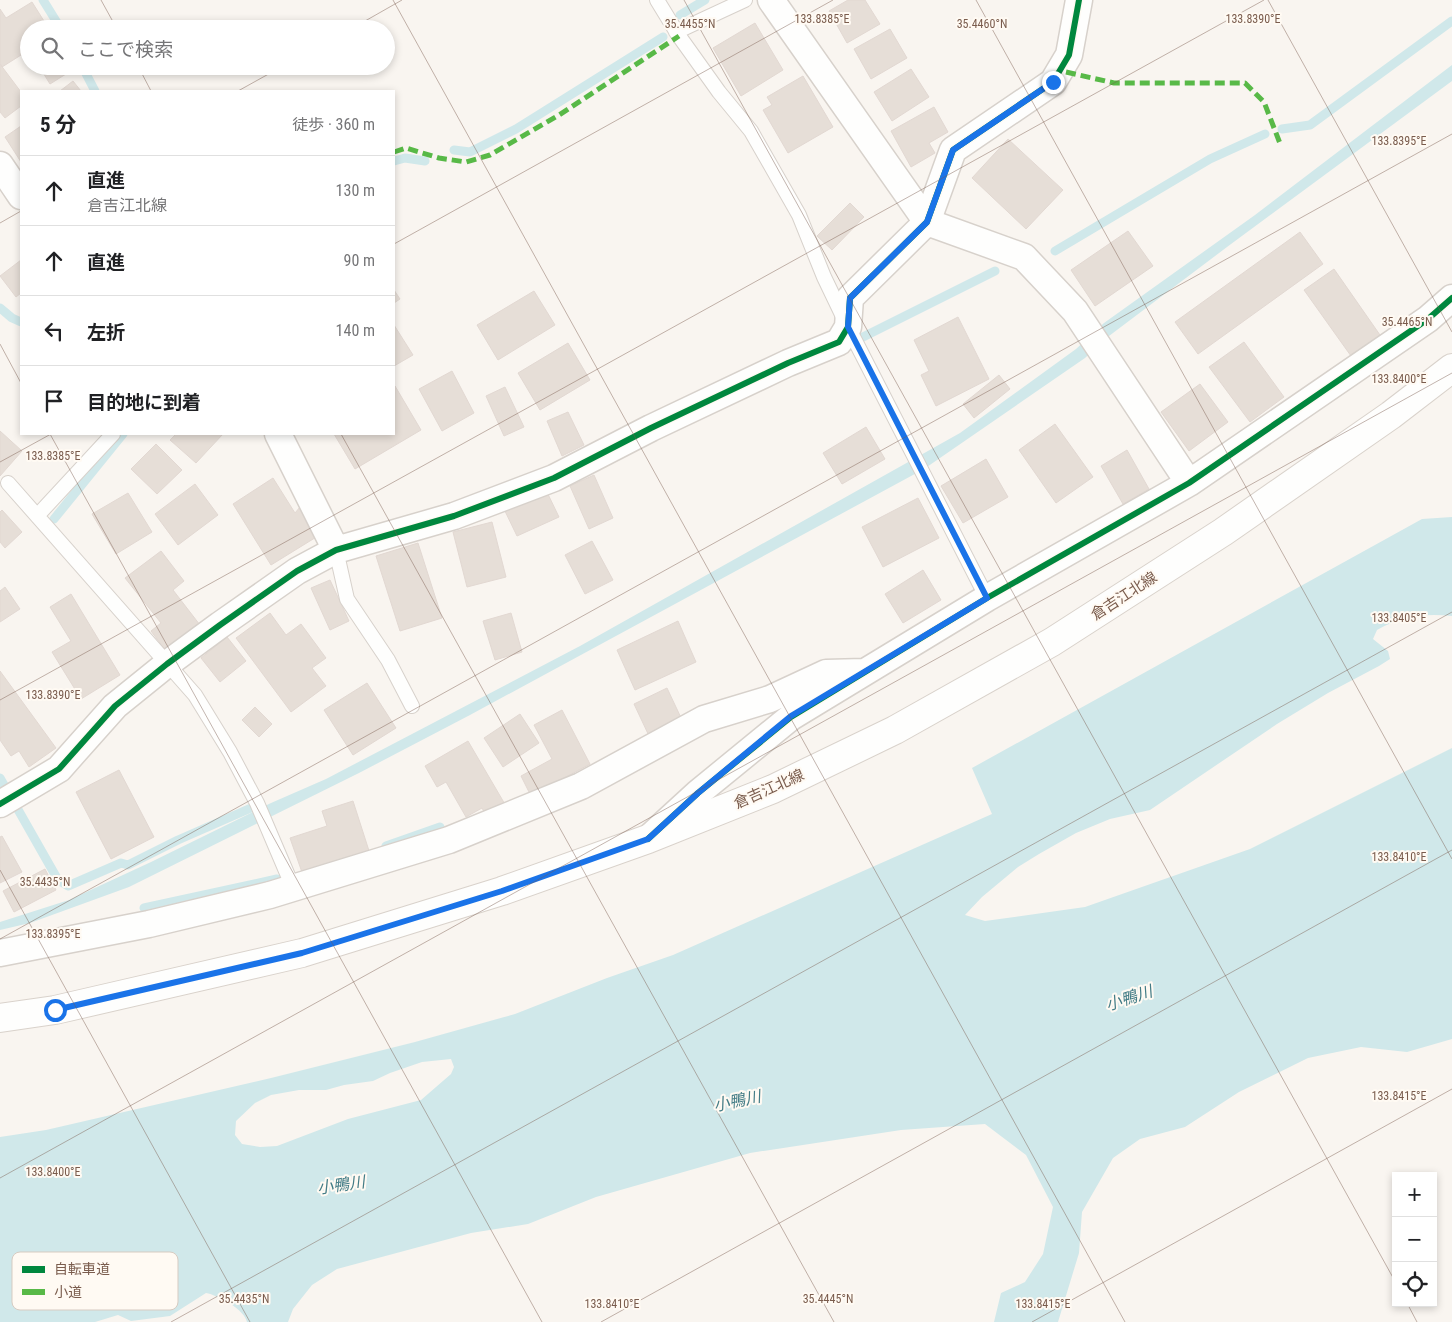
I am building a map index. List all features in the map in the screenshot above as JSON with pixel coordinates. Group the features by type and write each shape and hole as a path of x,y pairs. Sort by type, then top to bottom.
{"main road":[{"name":"倉吉江北線","path":"0,1018 55,1010 302,953 502,891 648,839 773,788 878,738 1052,642 1223,532 1391,415 1452,368"}],"street":[{"path":"771,0 927,222 1024,257 1075,311 1189,483"},
{"path":"0,804 59,769 115,706 167,664 297,571 336,550 454,516 554,478 651,428 788,363 839,342 848,327 850,298 927,222 953,150 1053,82 1069,55 1078,0"},
{"path":"0,165 20,195"},
{"path":"648,839 698,793 791,716 987,598 1189,483 1428,319 1452,298"},
{"path":"278,435 336,550"},
{"path":"0,953 149,924 270,895 449,840 580,786 704,719 770,699 826,673 866,672"}],"lane":[{"path":"657,0 676,32 719,92 751,131 799,214 824,277 848,327 987,598"},
{"path":"676,32 744,0"},
{"path":"37,516 112,435"},
{"path":"8,483 195,695 230,752 257,803 289,878"},
{"path":"336,550 347,599 388,660 412,706"}],"water":[{"path":"1452,65 1452,81 1109,336 1085,358 924,469 470,715 359,773 129,887 30,923 0,930 0,922 69,900 271,803 326,779 580,646 960,433 1076,349 1104,323 1255,215"},
{"name":"小鴨川","path":"1452,517 1452,616 1423,615 1395,621 1377,630 1373,639 1388,651 1390,659 1277,724 1150,810 1110,819 1076,833 1039,854 1018,867 982,897 965,915 985,921 1085,907 1250,849 1452,748 1452,1039 1407,1052 1361,1047 1308,1058 1239,1092 1185,1127 1140,1139 1113,1158 1082,1212 1079,1253 1058,1322 994,1322 1001,1293 1025,1282 1043,1254 1053,1207 1026,1155 985,1124 901,1130 750,1153 596,1197 528,1224 471,1233 337,1269 312,1285 293,1309 288,1322 247,1322 245,1317 236,1308 206,1293 170,1316 131,1321 118,1315 95,1322 0,1322 0,1137 46,1130 271,1078 415,1042 515,1014 607,978 673,955 992,814 972,768 1422,519","holes":["451,1059 454,1067 451,1074 421,1100 348,1119 277,1146 260,1147 242,1144 235,1135 236,1121 255,1103 271,1095 299,1090 326,1090 344,1085 373,1081 422,1062"]}],"building":[{"path":"848,0 865,0 880,24 847,43 829,11"},
{"path":"32,2 43,20 20,20 20,56 2,67 0,63 0,9 6,18"},
{"path":"755,23 783,70 741,96 713,48"},
{"path":"890,29 907,58 871,79 854,49"},
{"path":"0,64 20,91 20,107 5,118 0,112"},
{"path":"911,69 929,97 892,121 874,92"},
{"path":"44,75 64,75 50,84"},
{"path":"803,76 833,127 788,153 763,110 772,105 767,97"},
{"path":"73,81 80,90 61,90"},
{"path":"934,107 948,132 929,143 935,153 911,167 891,131"},
{"path":"20,127 20,160 5,137"},
{"path":"1008,139 1063,190 1026,229 972,178"},
{"path":"850,203 864,217 832,250 817,236"},
{"path":"1128,231 1153,266 1095,306 1071,270"},
{"path":"1300,232 1323,264 1198,354 1175,322"},
{"path":"20,261 20,294 16,297 0,276"},
{"path":"1334,269 1380,335 1351,356 1304,290"},
{"path":"534,291 555,325 498,360 477,325"},
{"path":"395,292 400,299 395,302"},
{"path":"958,317 989,379 936,406 921,375 929,371 914,340"},
{"path":"395,327 413,355 395,365"},
{"path":"1244,342 1284,397 1250,422 1209,367"},
{"path":"568,343 590,380 540,410 518,373"},
{"path":"452,371 474,413 442,431 419,389"},
{"path":"999,375 1010,389 974,418 963,404"},
{"path":"1200,384 1228,422 1189,451 1161,412"},
{"path":"395,386 421,430 355,469 335,435 395,435"},
{"path":"505,387 524,427 504,436 486,396"},
{"path":"568,412 584,445 562,456 547,421"},
{"path":"1055,424 1093,477 1056,503 1019,450"},
{"path":"866,427 885,459 842,484 823,453"},
{"path":"0,431 22,451 0,476"},
{"path":"175,435 222,435 196,463 170,440"},
{"path":"156,444 182,470 157,494 131,469"},
{"path":"1127,450 1149,489 1123,504 1101,466"},
{"path":"986,459 1008,497 963,523 941,486"},
{"path":"594,475 613,518 589,529 570,486"},
{"path":"273,478 295,513 300,507 318,536 271,565 233,504"},
{"path":"195,484 218,515 178,545 155,514"},
{"path":"545,488 559,517 517,536 503,507"},
{"path":"128,493 152,532 116,554 92,514"},
{"path":"918,498 939,538 883,567 862,527"},
{"path":"2,510 22,532 5,548 0,542 0,512"},
{"path":"492,522 506,577 467,587 453,532"},
{"path":"592,541 613,580 585,594 565,555"},
{"path":"418,543 442,618 400,631 376,556"},
{"path":"161,551 184,581 173,590 200,625 166,651 151,631 161,623 125,578"},
{"path":"923,570 941,600 903,623 885,594"},
{"path":"330,580 349,621 330,630 311,588"},
{"path":"5,587 20,609 0,622 0,591"},
{"path":"71,594 120,675 81,699 52,652 71,641 50,607"},
{"path":"270,613 286,635 301,624 326,658 312,668 326,686 291,712 236,638"},
{"path":"511,613 522,652 495,660 483,621"},
{"path":"678,621 696,662 635,690 617,650"},
{"path":"227,637 246,661 220,682 201,658"},
{"path":"0,671 56,748 29,767 19,751 11,756 0,740"},
{"path":"367,683 396,728 353,755 324,710"},
{"path":"667,688 683,722 650,738 634,704"},
{"path":"255,707 272,724 259,737 242,720"},
{"path":"562,710 590,764 531,796 521,776 552,759 534,725"},
{"path":"520,714 539,743 503,767 484,738"},
{"path":"468,741 506,806 487,817 482,808 466,817 446,782 437,787 425,766"},
{"path":"119,770 154,837 111,859 76,792"},
{"path":"353,801 371,857 304,878 290,838 327,826 322,811"},
{"path":"2,836 22,872 0,883 0,837"},
{"path":"45,869 56,890 14,912 3,891"}],"waterway":[{"path":"43,0 55,20"},
{"path":"680,15 705,0"},
{"path":"1282,129 1310,125 1452,21"},
{"path":"454,150 470,152 516,129 663,37"},
{"path":"87,75 94,90"},
{"path":"1055,251 1210,159 1265,134"},
{"path":"395,161 405,158 425,161"},
{"path":"861,338 995,271"},
{"path":"0,308 12,318 20,322"},
{"path":"54,519 122,435"},
{"path":"0,778 58,880 68,886 121,863 128,865 178,840 251,808"},
{"path":"386,846 440,827"},
{"path":"144,908 277,879"}],"marked path":[{"path":"395,152 406,148 439,158 466,162 490,155 559,115 679,36"},
{"path":"1066,72 1114,83 1245,83 1264,102 1281,146"}],"cycle path":[{"path":"0,804 59,769 115,706 167,664 297,571 336,550 454,516 554,478 651,428 788,363 839,342 848,327 850,298 927,222 953,150 1053,82 1069,55 1079,0"},
{"path":"648,839 698,793 791,717 987,598 1189,483 1428,319 1452,298"}],"route":[{"path":"55,1010 302,953 502,891 648,839 698,793 791,716 987,598 848,327 850,298 927,222 953,150 1053,82"}]}
